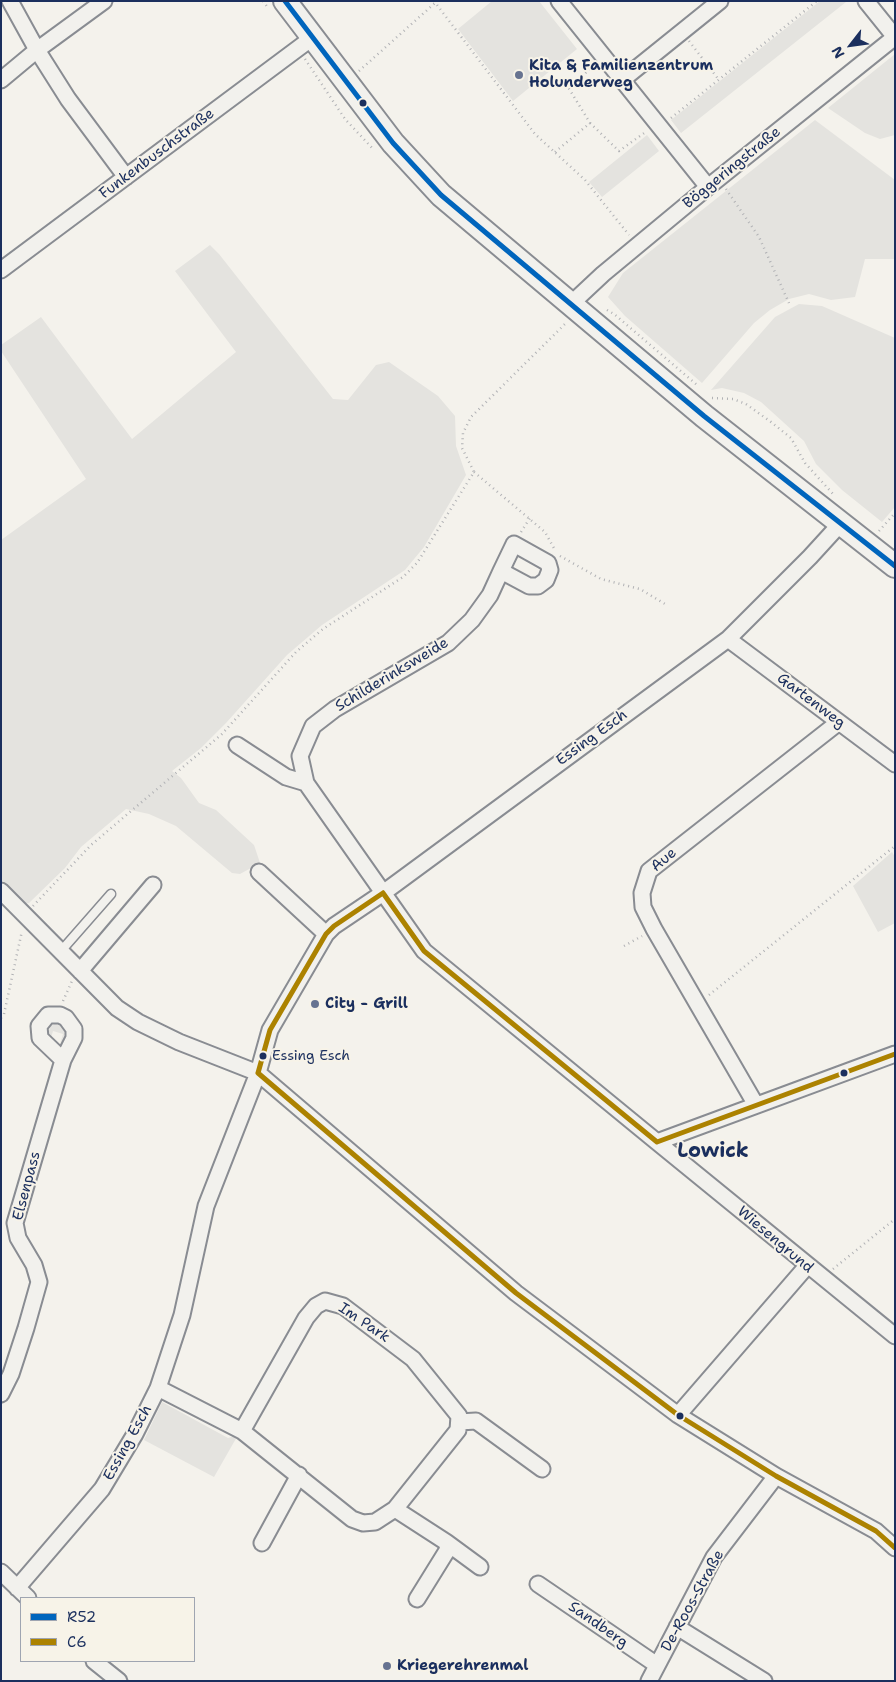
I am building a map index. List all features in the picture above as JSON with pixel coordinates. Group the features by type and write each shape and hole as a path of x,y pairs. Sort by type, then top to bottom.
{"main road":[{"path":"286,1 312,38 393,143 428,182 570,313 842,522 895,566"}],"street":[{"path":"10,1 37,50 68,99 126,177"},
{"path":"1,80 37,50 104,1"},
{"path":"559,1 659,125 713,183"},
{"path":"622,80 720,1"},
{"path":"866,1 895,37"},
{"name":"Böggeringstraße","path":"570,313 637,246 895,37"},
{"name":"Funkenbuschstraße","path":"1,270 312,38"},
{"name":"Essing Esch","path":"22,1593 102,1489 135,1434 158,1388 182,1315 206,1206 258,1073 270,1030 326,934 334,926 383,893 728,639 810,557 842,522"},
{"name":"Schilderinksweide","path":"383,893 306,783 300,756 312,726 335,709 448,643 472,620 490,595 501,571"},
{"name":"Gartenweg","path":"728,639 895,764"},
{"name":"Aue","path":"756,1105 654,929 643,907 642,893 649,871 839,722"},
{"path":"237,745 286,777 306,783"},
{"path":"259,872 326,934"},
{"path":"80,971 153,885"},
{"path":"1,891 117,1008 138,1022 216,1058 258,1073 516,1293 678,1415 776,1476 876,1531 895,1548"},
{"name":"Wiesengrund","path":"383,893 424,951 895,1336"},
{"path":"60,1015 48,1015 39,1026 39,1033 44,1044 63,1060"},
{"name":"Elsenpass","path":"1,1394 11,1374 38,1282 34,1265 18,1238 15,1223 63,1060 74,1038 74,1029 71,1023 60,1015"},
{"path":"657,1142 895,1054"},
{"path":"678,1415 807,1266"},
{"name":"Im Park","path":"242,1431 306,1318 316,1306 325,1301 343,1306 413,1359 451,1404 459,1416 458,1422"},
{"path":"158,1388 242,1431 352,1519 363,1523 375,1522 395,1508 458,1430 458,1422 476,1421 542,1469"},
{"path":"262,1543 299,1475"},
{"name":"De-Roos-Straße","path":"649,1681 714,1557 776,1476"},
{"path":"395,1508 480,1567"},
{"path":"417,1599 448,1549 446,1542"},
{"path":"1,1572 22,1593"},
{"name":"Sandberg","path":"538,1584 657,1666"},
{"path":"677,1628 764,1681"},
{"path":"95,1662 118,1681"}],"lane":[{"path":"60,951 111,894"}],"path":[{"path":"604,58 568,87 590,123 619,151 659,125 719,80 816,1"},
{"path":"358,72 434,2 535,134 585,180 637,246"},
{"path":"682,32 719,80"},
{"path":"353,64 364,79"},
{"path":"555,152 590,123"},
{"path":"713,183 759,237 789,303"},
{"path":"604,309 614,314 703,391"},
{"path":"570,313 471,417 463,433 462,448 474,472 544,532 558,556 601,579 640,589 665,604"},
{"path":"707,395 711,398 733,399 746,404 771,422 791,438 805,463 834,494"},
{"path":"1,1018 4,1014 25,916 91,845 222,734 291,657 323,629 403,577 417,563 474,472"},
{"path":"878,533 895,514"},
{"path":"872,528 884,538"},
{"path":"698,1003 895,846"},
{"path":"624,946 654,929"},
{"path":"60,1015 73,978 80,971"},
{"path":"822,1278 895,1218"}],"shaded area":[{"name":"Kita & Familienzentrum Holunderweg","path":"492,1 539,1 577,49 513,101 458,29"},
{"path":"820,1 846,2 681,133 671,120"},
{"path":"895,54 895,135 880,139 865,133 828,108"},
{"path":"815,120 895,180 895,259 865,259 855,297 831,300 809,294 789,299 770,310 754,323 702,383 625,316 608,297 623,273"},
{"path":"647,135 659,151 602,197 589,182"},
{"path":"210,245 333,399 348,400 376,365 389,362 438,396 455,416 456,446 466,475 424,547 405,570 322,625 287,655 226,723 201,748 172,771 181,778 199,803 216,810 254,845 260,863 240,874 232,873 176,826 149,814 126,809 81,847 65,868 29,903 21,905 1,886 1,540 86,479 1,351 1,345 41,317 132,439 236,352 175,271"},
{"path":"799,304 822,306 895,338 895,507 882,522 842,490 816,464 804,441 761,402 744,393 722,388 711,390 775,317"},
{"path":"892,852 895,857 895,923 878,932 853,886"},
{"path":"56,1023 63,1025 69,1035 64,1043 60,1044 63,1034 53,1031 50,1041 47,1034 51,1026"},
{"path":"162,1402 228,1438 238,1435 214,1477 144,1440"}],"transit line":[{"name":"R52","path":"285,1 393,143 441,195 704,416 895,566"},
{"name":"C6","path":"383,893 424,951 657,1142 895,1054"},
{"name":"C6","path":"258,1073 270,1030 326,934 334,926 383,893"},
{"name":"C6","path":"258,1073 516,1293 678,1415 776,1476 876,1531 895,1548"}],"place":[{"name":"Kita & Familienzentrum Holunderweg","path":"519,75"},
{"name":"City - Grill","path":"315,1004"},
{"name":"Essing Esch","path":"263,1056"},
{"name":"Kriegerehrenmal","path":"387,1666"}],"district":[{"name":"Lowick","path":"713,1152"}]}
